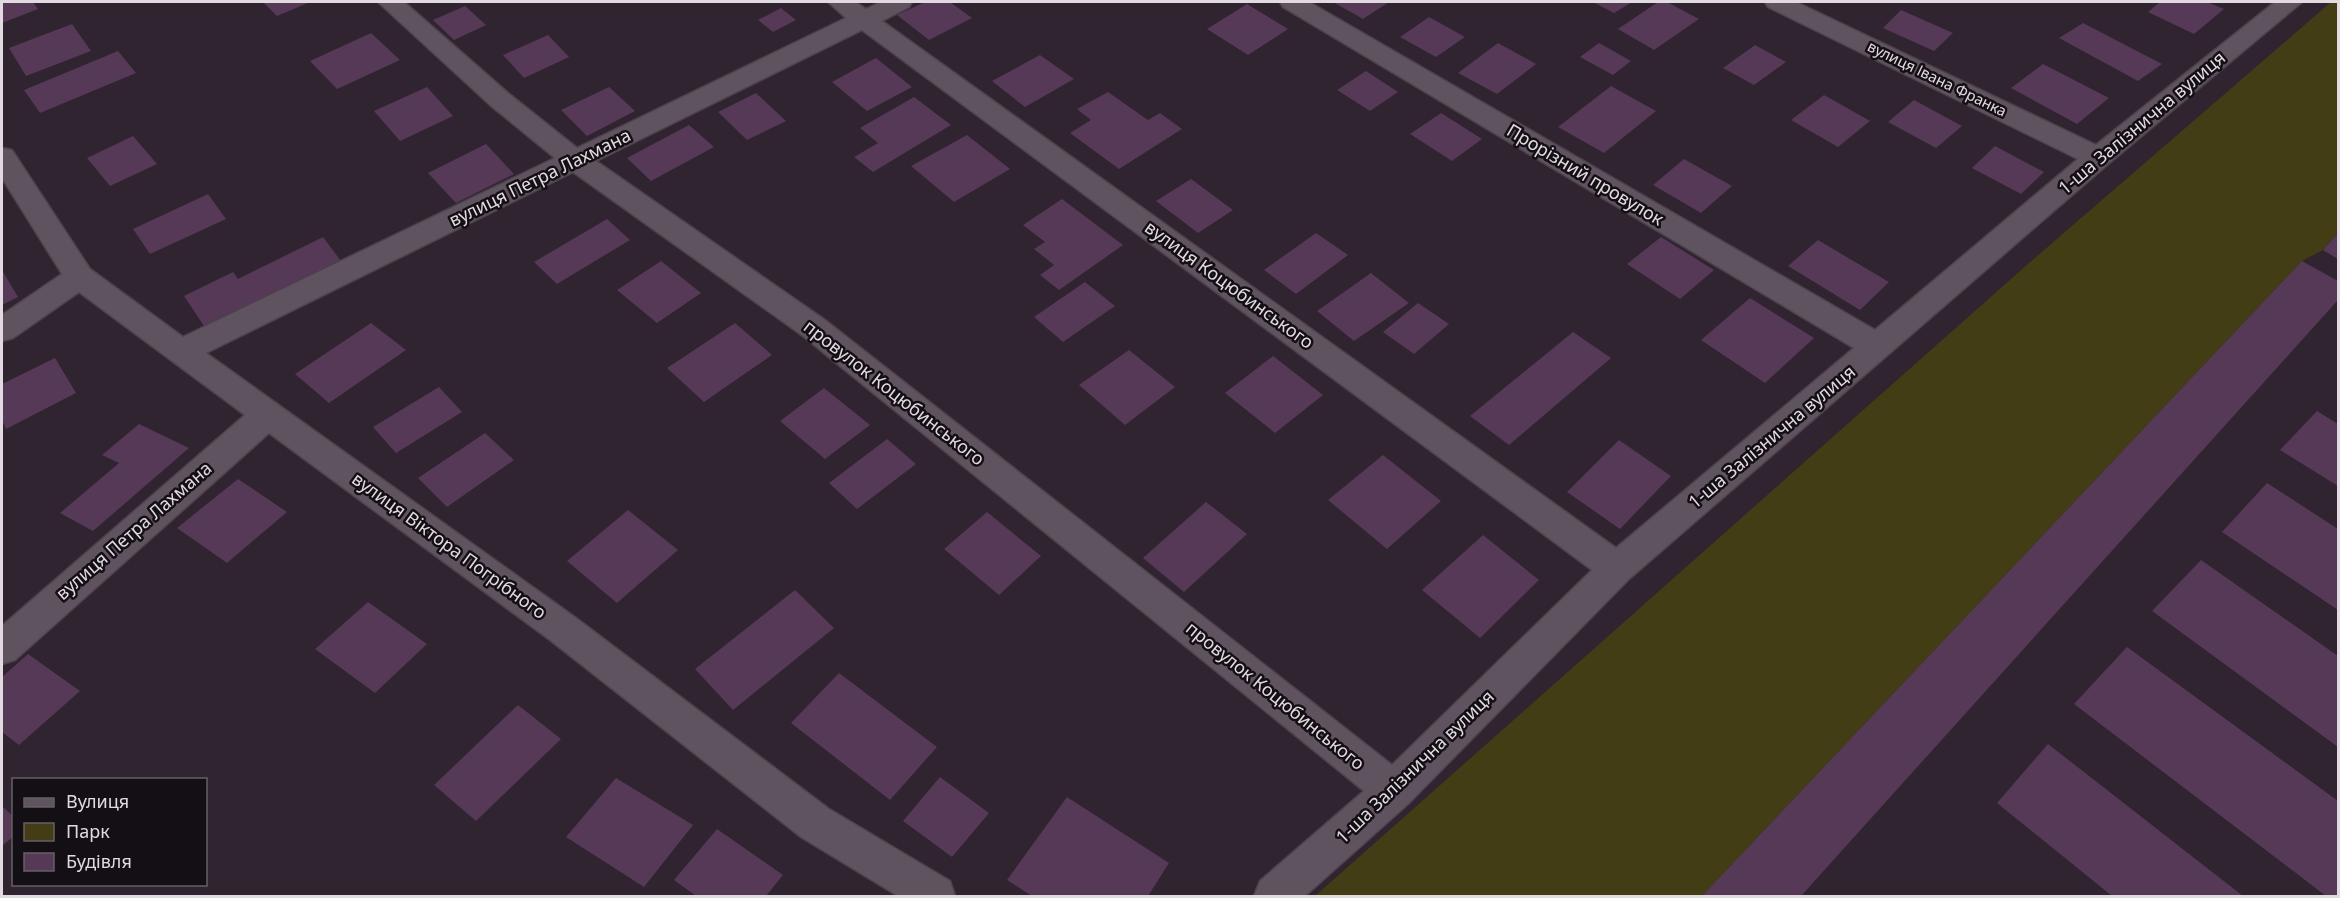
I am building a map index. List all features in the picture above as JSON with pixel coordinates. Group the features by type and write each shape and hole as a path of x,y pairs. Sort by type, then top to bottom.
{"street":[{"name":"провулок Коцюбинського","path":"390,2 499,99 576,161 814,328 1394,791"},
{"name":"вулиця Коцюбинського","path":"840,2 1617,568"},
{"name":"вулиця Петра Лахмана","path":"180,352 900,2"},
{"name":"Прорізний провулок","path":"1292,2 1878,347"},
{"name":"вулиця Івана Франка","path":"1777,2 2098,157"},
{"name":"1-ша Залізнична вулиця","path":"1275,897 1394,791 1617,568 2098,157 2289,2"},
{"name":"вулиця Віктора Погрібного","path":"2,157 79,277 563,629 815,823 935,897"},
{"path":"2,330 79,277"},
{"name":"вулиця Петра Лахмана","path":"2,648 267,415"}],"green space":[{"path":"2331,2 2338,2 2338,233 2323,250 2302,261 1702,896 1315,896 2029,263"}],"building":[{"path":"2,2 33,2 38,9 2,23"},
{"path":"263,2 310,2 277,16"},
{"path":"925,2 950,2 972,18 929,40 897,15"},
{"path":"1333,2 1389,2 1363,19"},
{"path":"1593,2 1632,2 1614,13"},
{"path":"1658,2 1667,2 1699,19 1654,50 1618,29"},
{"path":"2160,2 2207,2 2224,9 2194,34 2148,12"},
{"path":"1247,4 1288,29 1248,55 1207,29"},
{"path":"465,6 486,25 454,40 433,20"},
{"path":"781,8 796,20 773,32 758,20"},
{"path":"1901,10 1953,33 1934,51 1883,28"},
{"path":"1429,17 1465,37 1436,57 1400,37"},
{"path":"2083,23 2162,64 2138,81 2059,38"},
{"path":"72,24 91,51 26,76 9,48"},
{"path":"371,33 400,60 337,89 310,61"},
{"path":"548,35 569,57 524,78 503,55"},
{"path":"1498,43 1536,64 1497,94 1458,73"},
{"path":"1599,43 1631,61 1613,75 1580,57"},
{"path":"1755,45 1786,62 1754,85 1723,68"},
{"path":"118,51 136,73 40,113 24,90"},
{"path":"1040,55 1074,79 1025,107 992,81"},
{"path":"876,58 912,87 867,111 832,82"},
{"path":"2043,64 2109,98 2077,124 2011,88"},
{"path":"1366,71 1398,92 1370,111 1337,90"},
{"path":"1611,86 1656,111 1604,153 1558,127"},
{"path":"427,87 453,116 400,141 374,111"},
{"path":"609,87 635,111 587,136 561,110"},
{"path":"1108,92 1148,120 1160,113 1182,129 1119,169 1070,133 1091,120 1077,109"},
{"path":"756,93 786,121 747,140 718,112"},
{"path":"1824,95 1870,121 1838,147 1791,120"},
{"path":"914,97 951,125 873,172 854,157 878,143 860,128"},
{"path":"1914,100 1962,126 1936,148 1888,122"},
{"path":"1441,113 1482,139 1452,161 1410,134"},
{"path":"689,125 714,147 651,181 627,158"},
{"path":"967,135 1010,169 954,202 911,166"},
{"path":"133,136 157,164 110,186 87,158"},
{"path":"486,144 514,174 456,203 428,173"},
{"path":"1995,146 2044,172 2021,194 1972,168"},
{"path":"1684,159 1732,186 1701,213 1653,185"},
{"path":"1191,179 1233,210 1198,233 1156,201"},
{"path":"208,194 226,219 150,254 133,229"},
{"path":"1062,199 1123,245 1059,290 1040,275 1054,265 1034,249 1045,242 1023,225"},
{"path":"607,219 630,240 557,284 534,262"},
{"path":"1316,233 1348,255 1296,294 1264,270"},
{"path":"2338,233 2338,259 2323,250"},
{"path":"323,237 341,261 206,329 184,296 233,272 238,279"},
{"path":"1661,237 1714,270 1680,299 1627,264"},
{"path":"1818,240 1889,282 1860,310 1788,266"},
{"path":"661,261 701,293 657,323 617,290"},
{"path":"2302,261 2338,281 2338,300 1801,896 1702,896"},
{"path":"2,270 18,297 2,305"},
{"path":"1371,273 1409,303 1354,341 1317,311"},
{"path":"1085,282 1115,306 1063,342 1034,317"},
{"path":"1750,298 1814,338 1765,383 1701,340"},
{"path":"1418,303 1449,324 1414,354 1383,332"},
{"path":"371,323 406,350 329,403 295,374"},
{"path":"735,323 772,355 704,402 667,368"},
{"path":"1573,332 1611,358 1509,445 1470,416"},
{"path":"1129,350 1175,387 1125,425 1079,385"},
{"path":"1273,356 1323,395 1275,433 1225,393"},
{"path":"55,358 76,393 6,429 2,420 2,384"},
{"path":"439,387 462,412 396,453 373,427"},
{"path":"824,388 870,425 825,459 780,421"},
{"path":"2317,411 2338,424 2338,486 2280,450"},
{"path":"139,424 189,448 93,531 60,513 119,463 102,455"},
{"path":"485,433 514,460 447,507 418,478"},
{"path":"887,439 916,464 857,509 829,483"},
{"path":"1619,440 1671,476 1620,529 1567,492"},
{"path":"1383,455 1441,501 1387,549 1328,500"},
{"path":"238,479 287,512 227,563 177,528"},
{"path":"2267,483 2338,529 2338,610 2222,532"},
{"path":"1206,502 1247,534 1184,592 1143,558"},
{"path":"628,510 678,550 617,603 567,561"},
{"path":"987,512 1041,556 999,595 944,549"},
{"path":"1483,535 1539,580 1480,638 1422,590"},
{"path":"2201,560 2338,656 2338,747 2152,611"},
{"path":"795,590 834,628 733,710 695,669"},
{"path":"368,602 427,644 375,693 315,649"},
{"path":"2127,647 2338,801 2338,896 2326,896 2074,704"},
{"path":"28,654 80,691 19,745 2,732 2,677"},
{"path":"839,673 937,747 890,800 791,723"},
{"path":"518,705 561,739 476,821 434,785"},
{"path":"2048,744 2243,896 2112,896 1997,803"},
{"path":"940,777 989,813 952,857 903,821"},
{"path":"616,778 693,825 644,887 566,837"},
{"path":"1067,797 1169,863 1148,896 1032,896 1007,880"},
{"path":"2,806 12,815 12,838 2,846"},
{"path":"717,829 783,875 766,896 696,896 674,880"}]}
